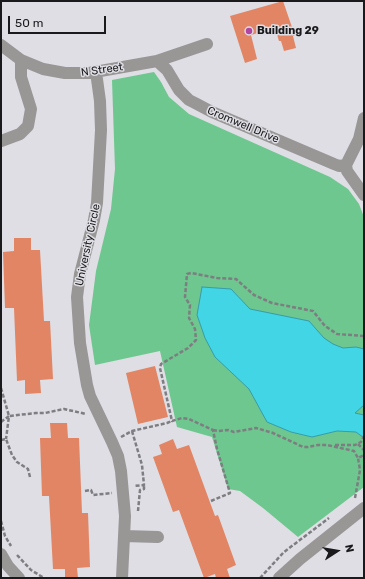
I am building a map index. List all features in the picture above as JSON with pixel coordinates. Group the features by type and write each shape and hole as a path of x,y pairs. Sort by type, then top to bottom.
{"street":[{"name":"N Street","path":"1,45 21,60 43,69 66,73 96,72 157,61 207,44"},
{"path":"1,141 20,134 28,126 32,109 20,77 21,60"},
{"name":"Cromwell Drive","path":"157,61 167,70 179,90 189,100 212,112 334,164 346,166"},
{"name":"University Circle","path":"96,72 100,101 101,130 99,183 94,220 80,274 77,297 80,344 87,385 90,396 118,456 121,471 125,516 122,578"},
{"path":"364,118 359,139 346,166 364,195"},
{"path":"279,578 300,559 364,508"},
{"path":"124,536 158,537"},
{"path":"1,554 8,566 19,578"}],"path":[{"path":"350,502 356,498 360,470 358,458 354,451 318,445 303,447 272,433 256,428 234,432 228,430 218,431 189,419 182,418 172,421 160,368 161,364 188,348 196,340 195,330 189,318 190,305 186,297 186,276 188,273 217,278 236,279 254,295 267,301 313,311 325,326 337,334 364,336"},
{"path":"1,388 9,416 6,439 12,455 17,462 28,469 30,478"},
{"path":"1,422 9,416"},
{"path":"211,501 230,493 213,430"},
{"path":"327,446 355,445 360,443 364,436"},
{"path":"1,440 6,439"},
{"path":"360,443 364,450"},
{"path":"358,458 364,455"},
{"path":"260,578 284,552 332,516"},
{"path":"1,521 5,536 18,556 31,570 44,578"}],"green space":[{"path":"154,72 169,97 189,114 330,177 348,189 359,204 364,217 364,487 298,537 240,491 228,489 212,437 177,427 160,351 95,365 89,325 96,271 111,209 115,169 112,80"}],"water":[{"path":"202,287 231,289 250,309 309,321 324,338 333,344 343,348 356,347 364,349 364,405 355,413 364,415 364,438 356,432 337,431 312,437 291,432 267,422 249,389 215,357 205,338 197,315"}],"building":[{"name":"Building 29","path":"283,1 295,36 293,36 296,48 284,51 275,28 251,35 257,59 245,63 230,16"},
{"path":"14,238 31,238 31,250 40,250 44,321 50,321 53,379 40,380 41,393 25,394 25,380 17,381 14,308 5,308 3,252 14,251"},
{"path":"155,366 168,417 138,424 126,373"},
{"path":"50,423 67,423 68,438 79,438 82,513 88,513 90,567 77,568 78,578 65,578 65,569 53,569 49,496 42,496 40,438 51,438"},
{"path":"173,439 177,449 189,445 215,516 218,515 236,565 227,569 230,578 216,578 215,574 204,578 179,510 173,512 153,457 162,454 159,445"}],"place":[{"name":"Building 29","path":"249,31"}]}
